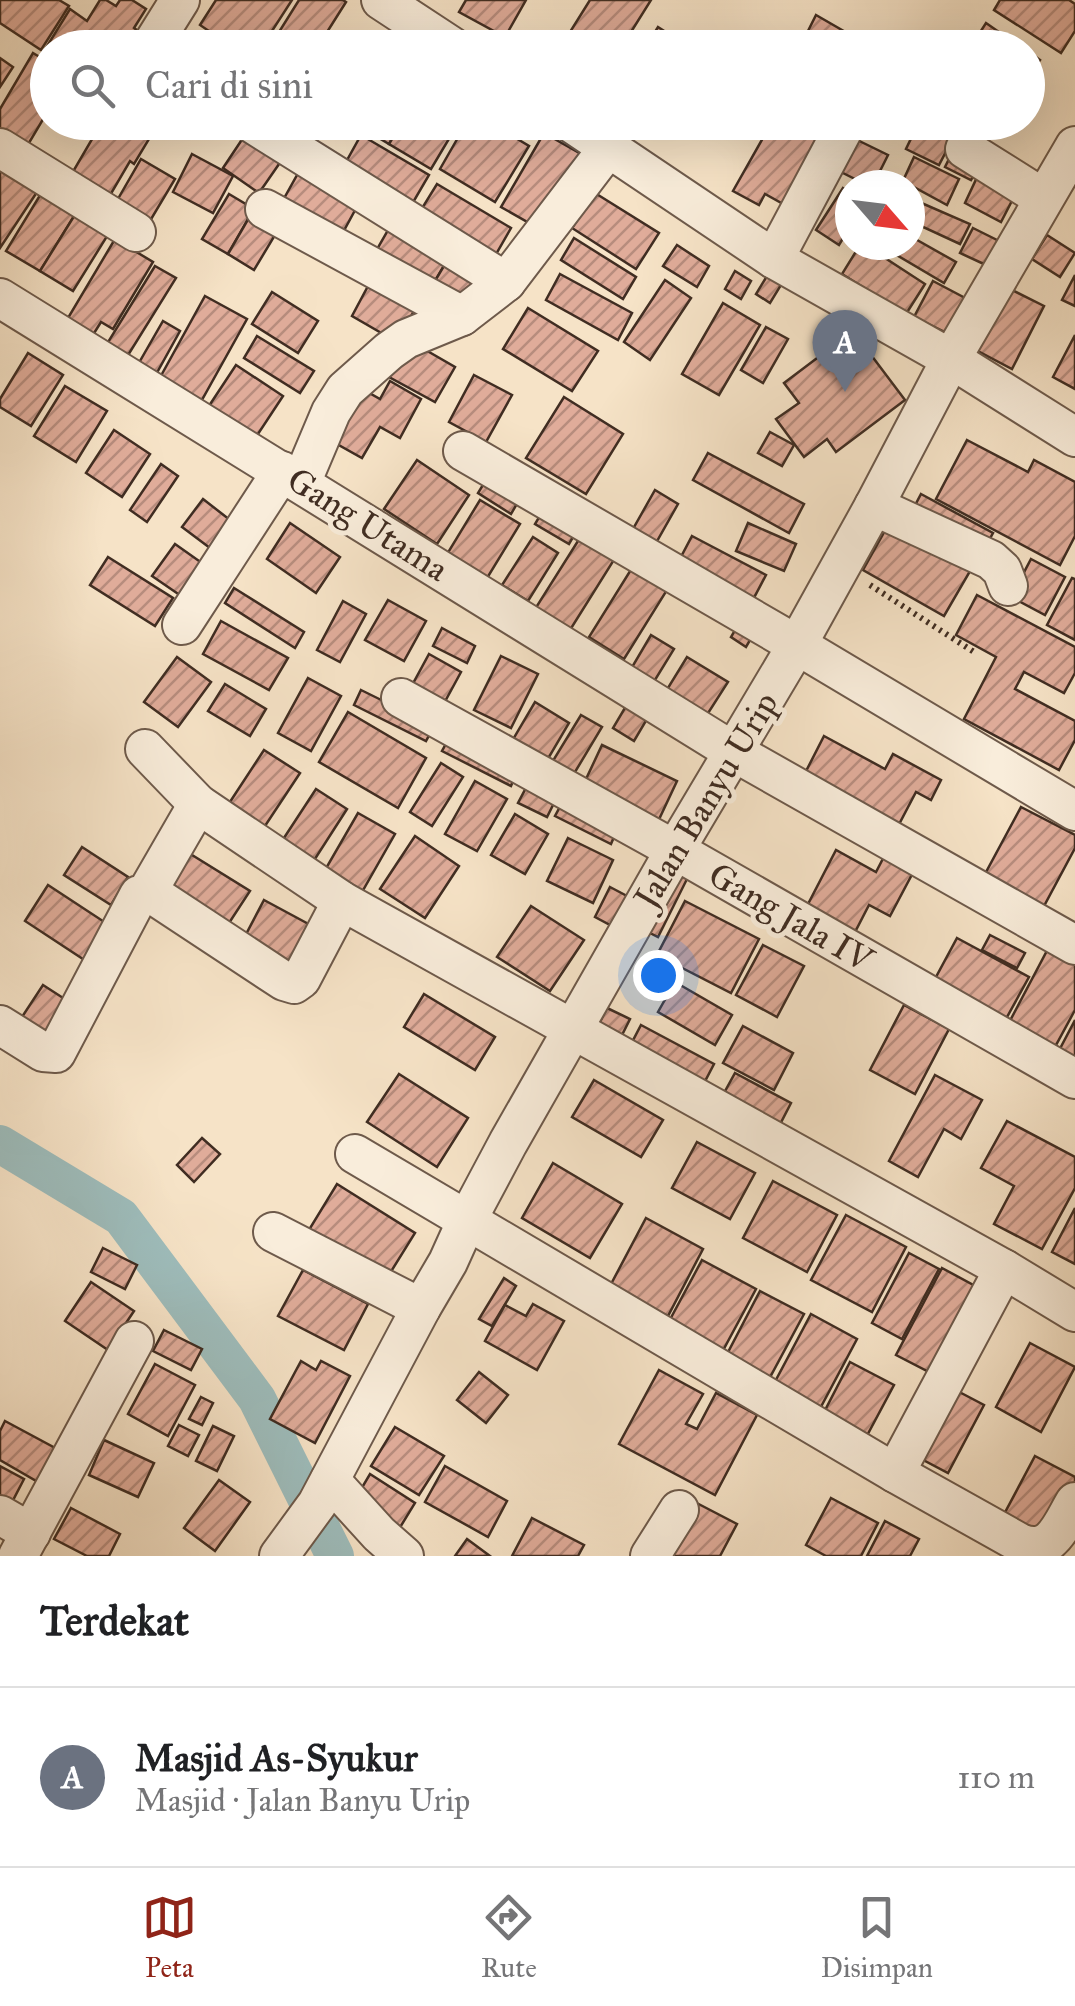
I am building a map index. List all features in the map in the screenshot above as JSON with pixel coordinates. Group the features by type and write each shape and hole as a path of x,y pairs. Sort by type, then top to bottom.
{"street":[{"path":"161,30 180,0"},
{"path":"380,0 426,30"},
{"path":"279,140 506,282"},
{"path":"597,140 774,259 951,359 1075,438"},
{"path":"774,259 837,140"},
{"name":"Jalan Banyu Urip","path":"284,1549 323,1492 572,1030 797,645 951,359 1075,146"},
{"path":"182,625 292,477 345,390 389,350 462,316 506,282 608,147"},
{"path":"0,148 136,232"},
{"path":"965,149 1043,198"},
{"path":"265,210 462,316"},
{"name":"Gang Utama","path":"0,298 734,752 1075,945"},
{"path":"463,451 1075,811"},
{"path":"874,506 991,560 1002,570 1008,586"},
{"name":"Gang Jala IV","path":"400,698 1075,1079"},
{"path":"146,748 198,804 342,901 1075,1312"},
{"path":"146,894 198,804"},
{"path":"0,1026 43,1052 56,1053 139,896 156,896 294,984 301,979 342,901"},
{"path":"355,1154 895,1474 1032,1548 1053,1538 1075,1502"},
{"path":"274,1232 421,1308"},
{"path":"895,1474 1004,1269"},
{"path":"16,1534 134,1341"},
{"path":"323,1492 404,1556"},
{"path":"650,1556 679,1510"}],"path":[{"path":"840,565 974,652"}],"building":[{"path":"0,0 59,0 69,6 54,30 30,30 30,43 0,23"},
{"path":"100,0 116,6 120,0 132,0 146,9 134,28 137,30 57,30 70,9 87,21"},
{"path":"216,0 292,0 273,30 207,30 200,25"},
{"path":"299,0 346,2 328,30 280,30"},
{"path":"466,0 526,0 509,30 492,30 459,12"},
{"path":"590,0 651,0 632,30 571,30"},
{"path":"1000,0 1069,0 1075,4 1075,31 1061,53 1045,43 1045,30 1025,30 994,10"},
{"path":"816,15 842,30 808,30"},
{"path":"0,58 13,67 0,87"},
{"path":"30,58 31,140 23,153 0,139 0,109"},
{"path":"91,140 148,140 134,164 130,161 109,197 71,175"},
{"path":"242,140 272,140 288,151 259,193 223,168"},
{"path":"358,140 370,140 429,175 408,211 341,171"},
{"path":"391,140 448,140 431,169 389,144"},
{"path":"457,140 519,140 529,146 495,202 440,169"},
{"path":"540,140 556,140 581,154 538,228 501,207"},
{"path":"762,140 820,140 785,205 765,194 759,205 733,191"},
{"path":"842,140 857,140 888,155 880,170 837,170 829,166"},
{"path":"910,140 952,140 939,165 906,149"},
{"path":"953,151 980,164 971,180 945,167"},
{"path":"192,154 233,176 213,213 173,192"},
{"path":"914,157 959,179 947,205 925,193 925,170 908,170"},
{"path":"141,159 175,179 144,231 111,211"},
{"path":"0,163 39,189 0,248"},
{"path":"301,168 360,201 341,236 282,202"},
{"path":"980,171 1018,189 1001,222 965,203"},
{"path":"437,184 511,228 491,263 416,218"},
{"path":"42,192 76,213 40,271 6,251"},
{"path":"595,193 659,233 636,269 572,228"},
{"path":"229,194 254,209 228,254 202,239"},
{"path":"835,200 835,242 816,230"},
{"path":"925,204 970,224 960,244 925,228"},
{"path":"254,209 281,225 254,270 228,254"},
{"path":"76,213 109,233 73,291 40,271"},
{"path":"391,225 451,254 429,291 372,258"},
{"path":"973,228 999,241 986,265 960,253"},
{"path":"1047,235 1075,253 1060,277 1032,259"},
{"path":"574,238 636,277 623,299 561,260"},
{"path":"115,239 153,262 113,329 101,322 91,338 65,323"},
{"path":"925,244 956,262 944,283 905,260 925,260"},
{"path":"677,245 709,266 697,287 663,266"},
{"path":"451,254 483,272 461,310 429,291"},
{"path":"851,260 888,260 925,284 906,314 842,274"},
{"path":"155,266 176,278 125,360 105,347"},
{"path":"735,271 751,281 741,299 725,289"},
{"path":"375,273 421,298 397,342 352,316"},
{"path":"560,274 632,313 618,340 546,300"},
{"path":"1075,275 1075,306 1062,300"},
{"path":"767,276 781,285 770,303 756,294"},
{"path":"665,280 691,298 650,360 624,342"},
{"path":"933,281 967,299 949,334 914,317"},
{"path":"1008,288 1044,306 1012,369 976,350"},
{"path":"272,292 318,321 298,353 252,324"},
{"path":"205,296 247,319 198,407 157,383"},
{"path":"723,303 760,325 719,395 682,374"},
{"path":"528,308 598,351 572,391 503,349"},
{"path":"163,321 180,331 154,378 136,368"},
{"path":"766,327 788,339 763,383 741,370"},
{"path":"853,331 905,400 836,452 827,439 804,457 776,419 799,403 784,383"},
{"path":"1075,335 1075,389 1053,377"},
{"path":"257,336 314,371 300,393 244,358"},
{"path":"410,341 455,367 435,402 389,377"},
{"path":"28,353 63,375 31,426 0,407 0,399"},
{"path":"236,365 283,396 252,443 205,412"},
{"path":"474,375 512,395 486,442 449,422"},
{"path":"390,381 421,399 400,438 380,427 362,458 328,439 357,386 380,399"},
{"path":"65,386 107,411 76,462 34,436"},
{"path":"564,397 623,434 586,494 526,458"},
{"path":"114,430 150,454 122,497 86,473"},
{"path":"770,432 794,445 782,466 758,453"},
{"path":"967,440 1028,472 1034,460 1075,482 1075,536 1060,565 936,499"},
{"path":"708,453 804,504 789,533 693,480"},
{"path":"417,460 469,495 437,544 384,509"},
{"path":"161,464 178,476 147,522 130,510"},
{"path":"492,470 525,490 511,514 478,493"},
{"path":"655,490 678,504 652,550 629,536"},
{"path":"921,494 993,533 983,551 911,513"},
{"path":"203,499 239,527 218,554 182,527"},
{"path":"480,500 520,524 481,588 441,564"},
{"path":"547,504 580,525 569,544 535,524"},
{"path":"891,520 973,566 944,616 863,570"},
{"path":"290,523 340,557 316,593 267,559"},
{"path":"748,523 796,544 784,571 736,551"},
{"path":"583,533 617,555 565,638 530,617"},
{"path":"692,536 766,575 747,611 673,572"},
{"path":"533,537 558,553 528,601 502,585"},
{"path":"175,544 209,568 187,600 152,576"},
{"path":"108,557 173,598 155,626 90,585"},
{"path":"1031,559 1065,577 1045,615 1011,597"},
{"path":"632,568 667,590 624,659 589,637"},
{"path":"1072,578 1075,579 1075,640 1047,625"},
{"path":"234,588 304,632 295,648 225,603"},
{"path":"977,595 1075,647 1075,673 1064,693 1024,672 1015,689 1075,721 1075,740 1059,770 964,719 996,657 956,635"},
{"path":"388,600 426,621 404,661 365,640"},
{"path":"343,601 366,614 340,662 317,650"},
{"path":"221,621 288,658 269,690 203,654"},
{"path":"738,625 753,635 746,647 731,637"},
{"path":"442,628 475,646 467,663 433,646"},
{"path":"651,635 674,649 647,693 625,679"},
{"path":"429,654 461,672 442,707 410,689"},
{"path":"501,656 538,674 511,728 474,710"},
{"path":"177,657 211,682 178,727 144,702"},
{"path":"687,657 728,682 703,721 663,696"},
{"path":"308,678 341,696 311,751 278,733"},
{"path":"225,684 266,709 250,736 208,711"},
{"path":"361,690 434,726 426,741 354,705"},
{"path":"629,701 650,714 634,741 613,728"},
{"path":"535,702 569,723 539,774 505,753"},
{"path":"348,712 426,758 398,808 319,762"},
{"path":"581,715 602,727 569,782 548,769"},
{"path":"824,736 885,769 893,754 941,780 931,800 916,792 896,830 802,779"},
{"path":"447,742 515,776 511,786 442,751"},
{"path":"602,745 677,781 654,830 579,794"},
{"path":"264,750 300,773 261,832 226,808"},
{"path":"441,763 463,777 432,826 410,812"},
{"path":"475,781 507,799 477,851 445,834"},
{"path":"527,786 555,801 547,817 518,803"},
{"path":"316,789 347,809 313,862 282,841"},
{"path":"561,805 616,832 611,844 555,816"},
{"path":"1021,807 1075,835 1075,848 1044,906 985,874"},
{"path":"358,813 395,834 362,892 325,870"},
{"path":"515,814 548,834 525,874 491,855"},
{"path":"415,836 459,866 425,918 380,889"},
{"path":"568,838 613,860 593,903 547,881"},
{"path":"82,847 128,877 111,905 64,875"},
{"path":"888,849 917,865 890,916 869,905 854,934 806,908 836,850 876,872"},
{"path":"184,850 250,891 229,923 164,883"},
{"path":"676,867 690,873 658,937 644,930"},
{"path":"48,885 112,927 89,963 25,921"},
{"path":"610,887 627,896 612,926 595,917"},
{"path":"264,900 314,927 292,967 243,940"},
{"path":"685,901 759,939 731,993 657,955"},
{"path":"531,906 584,940 550,991 497,957"},
{"path":"990,935 1025,953 1017,968 982,950"},
{"path":"957,938 1029,977 1001,1028 929,990"},
{"path":"763,945 804,966 777,1017 736,995"},
{"path":"1050,945 1075,958 1075,1010 1049,1058 1003,1034"},
{"path":"675,982 732,1015 715,1045 658,1012"},
{"path":"43,985 74,1005 50,1040 20,1020"},
{"path":"424,994 495,1037 475,1070 404,1027"},
{"path":"904,1005 949,1029 915,1094 870,1070"},
{"path":"607,1008 630,1019 617,1045 594,1034"},
{"path":"1075,1020 1075,1074 1053,1062"},
{"path":"641,1025 714,1064 702,1087 629,1048"},
{"path":"743,1026 793,1053 774,1090 723,1063"},
{"path":"735,1073 791,1103 775,1134 718,1104"},
{"path":"399,1074 468,1118 437,1167 367,1122"},
{"path":"935,1075 982,1100 961,1139 944,1129 918,1177 889,1161"},
{"path":"594,1080 663,1120 641,1157 572,1117"},
{"path":"1007,1121 1075,1157 1075,1188 1042,1249 994,1224 1014,1186 981,1168"},
{"path":"202,1138 220,1154 194,1182 177,1165"},
{"path":"697,1142 755,1173 730,1219 672,1188"},
{"path":"553,1163 622,1204 590,1258 522,1218"},
{"path":"773,1181 837,1215 807,1272 743,1238"},
{"path":"337,1184 415,1233 382,1286 304,1238"},
{"path":"1075,1208 1075,1264 1052,1252"},
{"path":"846,1215 906,1247 872,1312 811,1280"},
{"path":"646,1218 703,1249 668,1316 610,1286"},
{"path":"103,1248 137,1265 125,1289 91,1272"},
{"path":"909,1253 939,1269 902,1339 872,1323"},
{"path":"702,1260 756,1289 720,1356 666,1327"},
{"path":"942,1268 977,1287 931,1373 896,1355"},
{"path":"303,1270 368,1304 344,1350 278,1316"},
{"path":"504,1278 516,1286 492,1326 479,1319"},
{"path":"91,1282 134,1311 108,1350 65,1321"},
{"path":"760,1291 804,1314 768,1381 725,1358"},
{"path":"533,1304 564,1321 537,1370 485,1341 505,1305 526,1316"},
{"path":"811,1314 857,1339 815,1418 769,1393"},
{"path":"164,1330 202,1349 191,1370 153,1351"},
{"path":"1030,1343 1075,1367 1041,1432 996,1407"},
{"path":"301,1361 316,1370 321,1361 350,1376 315,1443 270,1419"},
{"path":"850,1362 894,1385 863,1443 820,1420"},
{"path":"155,1364 195,1385 168,1436 128,1414"},
{"path":"659,1370 703,1394 686,1424 697,1429 716,1393 757,1415 715,1495 619,1444"},
{"path":"479,1372 508,1395 486,1423 457,1400"},
{"path":"946,1385 984,1405 948,1473 910,1453"},
{"path":"201,1397 213,1403 202,1425 189,1419"},
{"path":"5,1421 57,1449 38,1482 0,1460 0,1431"},
{"path":"179,1425 199,1435 188,1456 168,1446"},
{"path":"213,1426 234,1436 217,1471 196,1461"},
{"path":"395,1427 444,1456 419,1495 371,1466"},
{"path":"104,1440 154,1463 138,1497 89,1475"},
{"path":"1035,1456 1075,1477 1075,1485 1044,1543 1001,1520"},
{"path":"0,1466 24,1479 10,1506 0,1501"},
{"path":"445,1466 507,1501 488,1537 425,1502"},
{"path":"370,1474 415,1503 399,1529 354,1501"},
{"path":"219,1480 250,1502 215,1551 184,1528"},
{"path":"831,1498 878,1523 861,1556 826,1556 806,1545"},
{"path":"689,1499 737,1524 720,1556 658,1556"},
{"path":"71,1508 120,1534 109,1556 87,1556 54,1539"},
{"path":"532,1518 584,1545 578,1556 512,1556"},
{"path":"885,1521 919,1539 910,1556 867,1556"},
{"path":"467,1539 490,1556 455,1556"}],"waterway":[{"path":"0,1144 121,1217 257,1399 335,1556"}],"place":[{"name":"Masjid As-Syukur","path":"845,392"}]}
